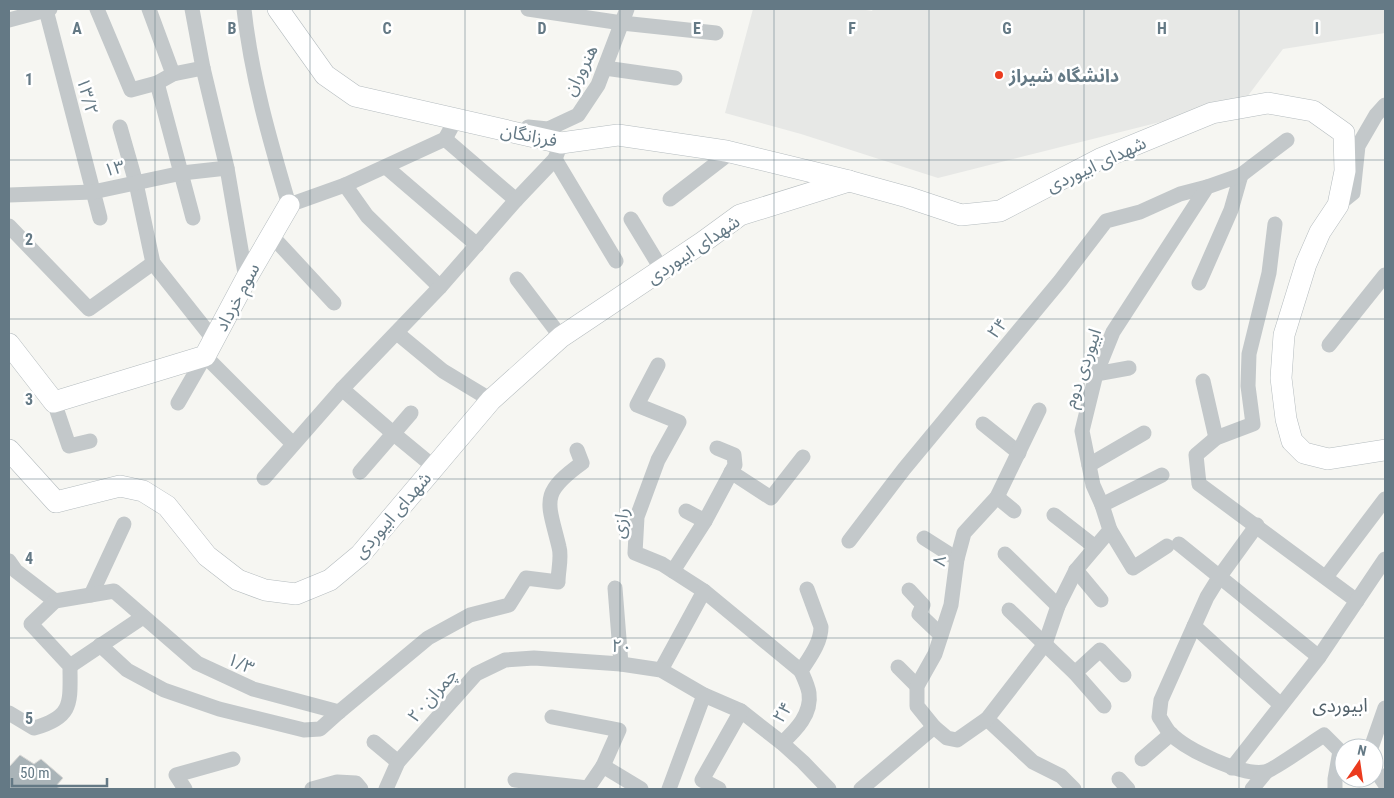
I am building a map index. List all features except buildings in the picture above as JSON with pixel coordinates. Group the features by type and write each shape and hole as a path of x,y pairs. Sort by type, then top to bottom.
{"street":[{"path":"97,9 131,90 157,83 173,74 203,68"},
{"path":"149,9 173,74"},
{"path":"192,9 203,68 227,168 246,278"},
{"path":"244,9 247,39 289,205 346,185 445,139 456,119"},
{"name":"فرزانگان","path":"278,9 325,74 355,96 456,119 558,151 618,135 732,152 849,181"},
{"path":"528,9 625,16 716,34"},
{"path":"9,20 43,10"},
{"name":"۱۳/۲","path":"43,10 100,218"},
{"name":"هنروران","path":"456,119 548,129 578,115 598,85 625,16"},
{"path":"605,68 675,78"},
{"path":"157,83 193,218"},
{"name":"شهدای ابیوردی","path":"9,450 56,502 120,486 143,491 167,506 207,556 238,580 265,590 296,594 330,580 360,555 491,400 561,337 662,270 740,215 849,181 907,197 961,215 1000,211 1100,159 1152,137 1212,113 1268,103 1313,111 1344,133 1345,171 1338,205 1320,232 1306,264 1284,335 1281,378 1286,419 1292,441 1304,453 1328,459 1385,450"},
{"path":"1338,205 1353,192 1358,146 1376,115 1385,105"},
{"path":"120,128 136,183 153,263 209,348 293,444"},
{"path":"445,139 516,200"},
{"path":"1208,188 1241,174 1288,140"},
{"path":"264,478 342,389 440,287 558,151 616,261"},
{"path":"670,199 732,152"},
{"path":"386,167 477,245"},
{"name":"۱۳","path":"9,195 93,192 182,173 227,168"},
{"path":"1199,283 1231,210 1241,174"},
{"path":"346,185 367,216 440,287"},
{"name":"ابیوردی دوم","path":"1110,530 1093,485 1082,431 1096,374 1113,332 1208,188"},
{"name":"۲۴","path":"849,540 904,469 1060,281 1106,221 1140,212 1180,194 1208,188"},
{"name":"سوم خرداد","path":"209,348 246,278 289,205"},
{"path":"630,219 662,270"},
{"path":"1275,224 1268,273 1249,354 1248,386 1253,424 1216,438 1196,455 1199,484 1257,525 1357,601"},
{"path":"9,226 90,309 153,263"},
{"path":"271,235 334,303"},
{"path":"1328,345 1385,275"},
{"path":"517,279 561,337"},
{"path":"397,332 443,371 491,400"},
{"path":"9,344 54,402 69,446 90,441"},
{"path":"54,402 209,348"},
{"path":"178,403 209,348"},
{"name":"رازی","path":"658,365 637,405 679,422 658,460 636,517 635,553 662,564 704,591 801,671"},
{"path":"1096,374 1129,368"},
{"path":"1203,381 1216,438"},
{"path":"342,389 434,467"},
{"name":"۸","path":"916,686 935,654 951,605 957,559 964,533 997,497 1039,410"},
{"path":"360,472 411,413"},
{"path":"983,424 1019,453"},
{"path":"1089,465 1144,433"},
{"path":"673,571 705,521 735,465 734,455 717,448"},
{"path":"100,646 127,670 148,683 170,692 228,711 304,730 314,731 320,729 428,638 470,615 509,605 526,578 558,582 560,548 549,508 551,492 564,476 582,463 577,450"},
{"path":"731,472 771,498 803,457"},
{"path":"1102,505 1162,475"},
{"path":"997,497 1014,510"},
{"path":"1326,577 1385,499"},
{"path":"686,511 705,521"},
{"path":"1054,515 1095,547"},
{"path":"92,594 124,524"},
{"path":"1257,525 1207,597 1162,700 1159,717 1171,734 1211,759 1232,768 1266,772"},
{"path":"898,667 916,686 917,706 934,728 947,738 957,740 987,719 1045,644 1058,606 1076,570 1110,530 1133,568 1173,545 1220,576 1319,657"},
{"path":"924,538 957,559"},
{"path":"1006,554 1058,606"},
{"path":"1232,768 1319,657 1385,560"},
{"path":"9,561 16,571 55,601 30,624 70,666 69,703 61,715 49,724 34,728 9,713"},
{"path":"1076,570 1101,600"},
{"path":"615,588 621,664"},
{"path":"801,671 813,652 821,632 821,627 807,589"},
{"path":"909,590 923,605 919,614 941,635"},
{"name":"۱/۳","path":"55,601 114,591 197,663 253,689 339,712"},
{"path":"661,670 704,591"},
{"path":"1009,610 1075,673 1104,706"},
{"path":"70,666 143,617"},
{"path":"1194,626 1281,705"},
{"path":"1075,673 1100,650 1124,675"},
{"name":"۲۰","path":"530,658 621,664 661,670 704,694 741,711 782,743 829,789"},
{"name":"چمران۲۰","path":"386,789 398,762 476,674 505,660 530,658"},
{"name":"۲۴","path":"782,743 793,733 807,712 809,692 801,671"},
{"path":"669,789 704,694"},
{"path":"1374,738 1385,708"},
{"path":"719,789 702,780 741,711"},
{"path":"515,780 588,788 603,766 619,730 552,717"},
{"path":"987,719 1033,762 1061,776 1074,789"},
{"path":"865,788 934,728"},
{"path":"1142,759 1171,734"},
{"path":"1252,789 1266,772 1324,735 1340,751 1335,789"},
{"path":"374,742 398,762"},
{"path":"185,789 176,775 233,759"},
{"path":"603,766 642,789"},
{"path":"312,789 337,782 356,783 361,789"}],"shaded area":[{"name":"دانشگاه شیراز","path":"753,9 860,9 872,11 873,9 1385,9 1385,33 1283,49 1244,101 938,178 801,134 725,113"}],"place":[{"name":"دانشگاه شیراز","path":"999,75"}],"district":[{"name":"ابیوردی","path":"1340,705"}]}
